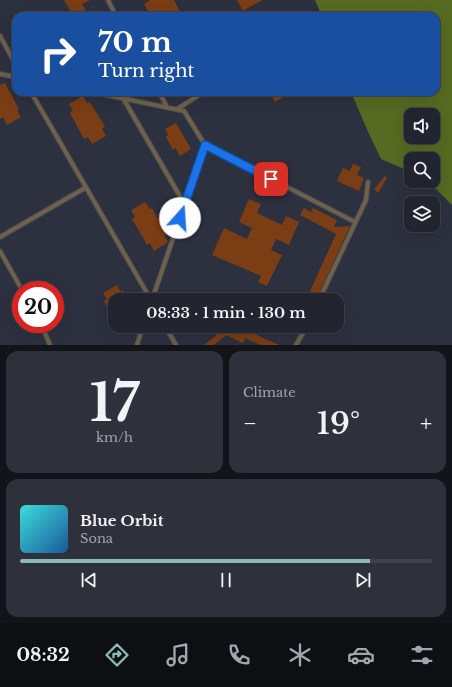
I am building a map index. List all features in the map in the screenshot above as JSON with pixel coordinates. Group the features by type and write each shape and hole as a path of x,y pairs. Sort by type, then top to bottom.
{"lane":[{"path":"108,0 114,12"},
{"path":"0,36 12,58"},
{"path":"0,74 12,76"},
{"path":"33,96 85,188 148,293"},
{"path":"113,96 184,111 205,145 355,222"},
{"path":"161,96 167,107"},
{"path":"177,109 198,96"},
{"path":"123,98 185,205"},
{"path":"154,293 205,145"},
{"path":"322,293 366,200 368,182"},
{"path":"0,237 85,188"},
{"path":"0,251 17,281"},
{"path":"45,333 50,345"},
{"path":"137,345 141,333"},
{"path":"169,333 176,345"},
{"path":"296,345 303,333"}],"green space":[{"path":"315,0 452,0 452,205 434,188 440,188 440,152 404,152 404,169 381,159 353,96 440,96 440,12 320,12"}],"building":[{"path":"64,0 90,0 82,4 87,12 71,12"},
{"path":"150,0 174,0 180,12 149,12 144,4"},
{"path":"237,0 262,0 243,11"},
{"path":"5,83 19,109 17,110 21,117 7,125 3,117 0,119 0,85"},
{"path":"83,96 87,103 90,102 105,127 102,129 106,136 92,144 88,137 84,139 70,113 73,111 69,104"},
{"path":"272,96 285,96 275,102"},
{"path":"176,123 191,149 180,156 175,148 173,150 166,137 168,135 165,129"},
{"path":"353,164 361,167 357,175 364,178 359,191 337,181 343,168 350,171"},
{"path":"385,176 387,178 378,193 374,189"},
{"path":"249,199 261,204 257,213 282,225 286,216 299,222 289,245 276,239 271,250 282,255 267,286 258,282 261,276 212,255 224,228 247,239 252,228 239,222"},
{"path":"145,202 150,209 152,208 167,234 164,235 168,242 154,251 150,243 147,245 132,219 135,217 131,210"},
{"path":"304,208 311,212 313,208 337,220 334,227 350,226 319,293 309,293 336,234 300,215"},
{"path":"117,285 121,292 123,290 125,293 108,293 108,309 104,301 107,299 103,293"},
{"path":"217,333 252,333 279,345 261,345 245,338 243,343 226,335 214,345 204,345 216,336"}],"route":[{"path":"180,218 205,145 214,151 271,179"}]}
